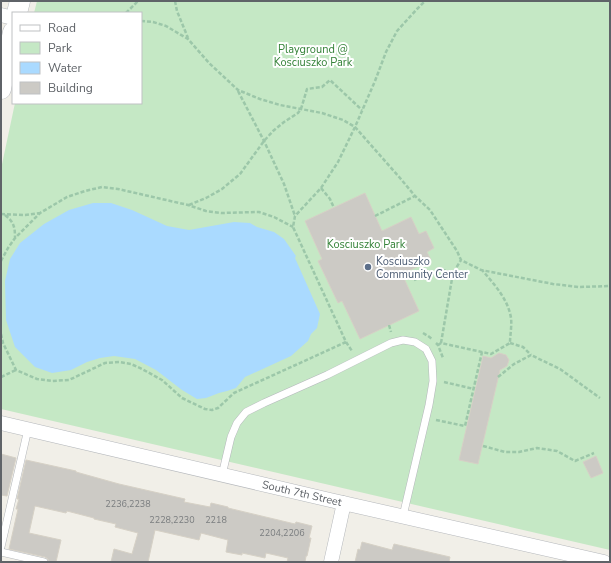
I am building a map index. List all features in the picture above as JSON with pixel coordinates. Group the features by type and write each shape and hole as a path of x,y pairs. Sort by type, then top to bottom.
{"main road":[{"path":"17,12 20,1"},
{"path":"1,89 12,37"}],"street":[{"path":"1,15 12,18"},
{"name":"South 7th Street","path":"1,423 604,562"},
{"path":"331,562 344,503"}],"lane":[{"path":"222,475 231,436 237,424 246,412 392,343 404,340 415,342 426,349 432,361 433,381 403,516"},
{"path":"1,547 28,429"},
{"path":"1,552 44,562"}],"path":[{"path":"127,12 138,1"},
{"path":"175,1 177,11 188,39"},
{"path":"295,216 321,188 338,162 375,81 386,52 397,31 425,1"},
{"path":"142,21 153,22 166,26 188,39 209,63 238,90 284,184 295,216 293,227 346,342 351,352 358,348"},
{"path":"188,205 206,198 222,189 240,174 273,131 298,113 301,109 307,89 322,87 330,80 362,110"},
{"path":"238,90 260,99 329,115 355,126 415,196 430,210 458,250 462,260 481,270 553,284 579,287 610,286"},
{"path":"1,261 8,248 16,238 40,213 67,197 102,187 118,189 188,205 206,211 259,212 274,217 293,227"},
{"path":"321,188 330,199 334,208"},
{"path":"375,216 415,196"},
{"path":"1,214 25,215 40,213"},
{"path":"5,215 12,220 16,238"},
{"path":"441,343 453,273 462,260"},
{"path":"414,280 440,269 453,273"},
{"path":"481,270 498,290 507,305 511,318 510,343"},
{"path":"385,335 391,332 388,325"},
{"path":"418,331 428,336 438,345 444,361"},
{"path":"1,334 3,343 16,370 38,379 52,381 69,380 105,363 119,362 131,364 162,380 182,398 205,409 212,410 218,408 234,393 346,342"},
{"path":"438,345 441,343 491,354 510,343 523,347 531,355 560,369 600,398"},
{"path":"435,427 436,420 465,426 482,352"},
{"path":"498,377 514,364 531,355"},
{"path":"1,377 16,370"},
{"path":"443,386 444,382 474,389"},
{"path":"483,446 505,452 519,452 537,448 557,451 576,461 594,453"}],"green space":[{"name":"Kosciuszko Park","path":"37,1 610,1 610,550 1,409 1,169 15,104 142,104 142,12 34,12"}],"water":[{"path":"93,203 111,203 132,210 167,226 189,230 234,222 250,223 257,227 274,232 284,239 296,256 295,258 320,314 317,328 311,334 308,341 291,356 245,377 236,388 206,398 197,399 182,390 156,370 135,359 114,356 100,358 87,362 71,370 52,373 35,367 15,347 6,320 5,281 10,259 20,243 44,224 69,210"}],"building":[{"name":"Kosciuszko Community Center","path":"365,193 382,231 411,217 419,234 426,231 434,248 427,252 431,260 402,274 419,311 360,339 342,301 338,303 318,261 322,259 305,221"},
{"path":"499,353 506,355 509,360 507,366 500,370 478,464 459,460 483,356 491,358"},
{"path":"1,454 16,458 7,496 1,495"},
{"path":"596,456 603,473 591,478 583,462"},
{"path":"26,460 76,471 119,484 185,499 184,502 210,507 211,503 295,524 296,522 312,526 309,538 311,538 305,562 287,562 288,558 266,553 265,558 242,553 242,555 226,552 228,540 201,533 199,540 155,530 148,562 111,562 114,549 132,554 138,533 115,527 116,524 94,518 67,511 66,513 35,506 29,533 61,540 56,562 49,562 45,557 9,549 18,509 16,509 19,499 17,499"},
{"path":"362,542 392,550 394,544 450,557 449,562 355,562 358,549 360,550"}],"place":[{"name":"Kosciuszko Community Center","path":"368,267"}],"park label":[{"name":"Playground @ Kosciuszko Park","path":"313,55"}]}
